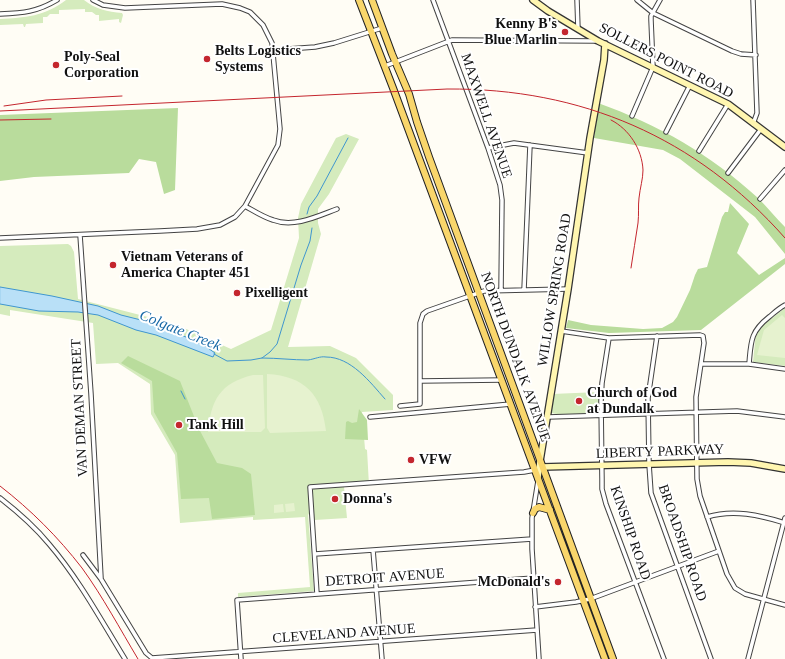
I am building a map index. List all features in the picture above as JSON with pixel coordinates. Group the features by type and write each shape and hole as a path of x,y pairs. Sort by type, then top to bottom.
{"main road":[{"name":"NORTH DUNDALK AVENUE","path":"359,0 511,404 539,467 538,478 605,659"},
{"name":"NORTH DUNDALK AVENUE","path":"372,0 395,62 409,94 429,157 479,292 539,467 612,659"},
{"path":"533,513 535,509 539,507 550,510"}],"street":[{"path":"0,14 30,12 46,7 57,0"},
{"path":"0,238 211,227 227,222 235,217 245,206 274,152 280,136 274,50 268,32 258,20 245,10 216,3 119,7 103,5 93,0"},
{"name":"MAXWELL AVENUE","path":"433,0 496,171 501,194 501,290"},
{"name":"SOLLERS POINT ROAD","path":"533,0 548,12 598,41 728,104 785,147"},
{"path":"577,0 578,30"},
{"path":"637,0 653,13 736,53 756,55"},
{"path":"632,116 653,67 651,20 660,0"},
{"path":"753,0 757,112 754,124"},
{"path":"274,50 334,44 382,28"},
{"path":"385,66 452,40 598,41"},
{"name":"WILLOW SPRING ROAD","path":"539,467 604,60 605,44"},
{"path":"666,132 690,86"},
{"path":"699,151 728,104"},
{"path":"728,173 761,130"},
{"path":"488,148 507,144 530,144 589,153"},
{"path":"524,290 530,144"},
{"path":"760,199 785,170"},
{"path":"245,206 268,218 283,222 301,221 337,209"},
{"name":"VAN DEMAN STREET","path":"80,235 91,394 101,579"},
{"path":"400,406 420,404 420,323 423,314 430,309 484,291 568,288"},
{"path":"749,364 751,345 755,330 785,305"},
{"path":"561,331 609,338 703,336 704,340 695,412 699,492 727,574 735,588 744,594 785,605"},
{"name":"BROADSHIP ROAD","path":"657,336 648,398 651,493 712,659"},
{"name":"KINSHIP ROAD","path":"609,338 602,383 602,489 604,499 664,659"},
{"path":"701,364 749,364 785,369"},
{"path":"420,382 502,380"},
{"path":"370,417 511,404"},
{"path":"548,416 737,411 785,417"},
{"name":"LIBERTY PARKWAY","path":"539,467 751,463 785,469"},
{"path":"317,594 310,487 524,472 539,467"},
{"path":"538,478 533,513 532,539 539,659"},
{"path":"0,498 40,533 60,557 89,599 125,659"},
{"path":"707,517 726,514 747,514 785,521 748,659"},
{"path":"315,554 532,539"},
{"path":"373,550 382,659"},
{"path":"535,607 590,599 719,551"},
{"path":"83,555 101,579 146,653 152,658"},
{"name":"DETROIT AVENUE","path":"241,652 238,600 534,578"},
{"name":"CLEVELAND AVENUE","path":"152,658 537,630"},
{"path":"241,652 241,659"}],"green space":[{"path":"66,0 84,0 102,10 122,13 121,23 119,22 119,19 99,21 99,15 92,12 85,12 85,9 59,10 59,14 50,14 47,17 43,17 43,23 26,24 25,27 23,24 0,25 0,19 26,17 43,13 51,10"},
{"path":"598,103 642,121 683,142 740,182 758,198 785,227 785,254 755,217 680,159 663,150 594,138"},
{"path":"178,108 175,190 164,194 156,162 139,159 129,173 34,177 0,181 0,115"},
{"path":"346,134 359,139 329,194 318,209 318,223 321,234 288,347 330,346 356,358 393,395 393,410 362,412 365,449 367,450 369,485 344,487 347,518 315,520 308,514 314,591 238,597 238,593 310,587 305,517 253,520 253,517 180,523 175,455 151,414 150,384 118,363 96,364 93,323 10,310 10,316 0,314 0,246 68,244 74,252 78,299 175,324 231,349 271,330 299,238 298,218 301,204 336,138"},
{"path":"730,203 749,224 737,253 759,275 785,258 785,264 701,330 609,333 566,328 568,320 591,325 643,329 662,328 673,322 690,290 698,269 707,267 722,217 725,212 728,212"},
{"path":"785,308 785,366 753,362 756,332"},
{"path":"782,315 785,318 785,358 757,355 764,330"},
{"path":"128,356 180,381 199,429 217,463 242,468 251,474 255,515 212,519 209,498 181,499 177,453 154,412 152,381 121,363"},
{"path":"267,374 292,379 301,383 309,390 316,398 320,407 324,418 326,431 270,433 267,428"},
{"path":"253,375 263,375 265,428 261,432 208,432 209,421 219,394 232,383"},
{"path":"599,392 599,410 597,413 566,415 550,412 552,394"},
{"path":"359,409 367,420 368,440 345,439 346,422 357,422"},
{"path":"294,503 295,511 286,512 285,504"},
{"path":"283,504 284,512 274,513 274,505"}],"water":[{"name":"Colgate Creek","path":"0,287 98,306 186,337 205,346 215,353 213,357 98,315 78,312 39,311 0,304"}],"waterway":[{"name":"Colgate Creek","path":"307,214 309,207 317,196 348,138"},
{"name":"Colgate Creek","path":"214,354 227,361 251,360 262,358 277,344 301,265 310,241 312,228"},
{"path":"262,358 308,360 322,357 335,358 352,366 366,378 385,399"},
{"path":"181,391 185,399"}],"railway":[{"path":"0,111 447,89 496,91 544,98 589,109 633,125 674,146 713,172 750,203 785,238"},
{"path":"4,106 46,100 122,96"},
{"path":"0,120 51,119"},
{"path":"611,120 629,134 637,147 642,162 643,173 639,198 638,223 631,268"},
{"path":"0,486 44,524 82,568 138,659"}],"place":[{"name":"Kenny B's Blue Marlin","path":"565,32"},
{"name":"Belts Logistics Systems","path":"207,59"},
{"name":"Poly-Seal Corporation","path":"56,65"},
{"name":"Vietnam Veterans of America Chapter 451","path":"113,265"},
{"name":"Pixelligent","path":"237,293"},
{"name":"Church of God at Dundalk","path":"579,401"},
{"name":"Tank Hill","path":"179,425"},
{"name":"VFW","path":"411,460"},
{"name":"Donna's","path":"335,499"},
{"name":"McDonald's","path":"558,582"}]}
